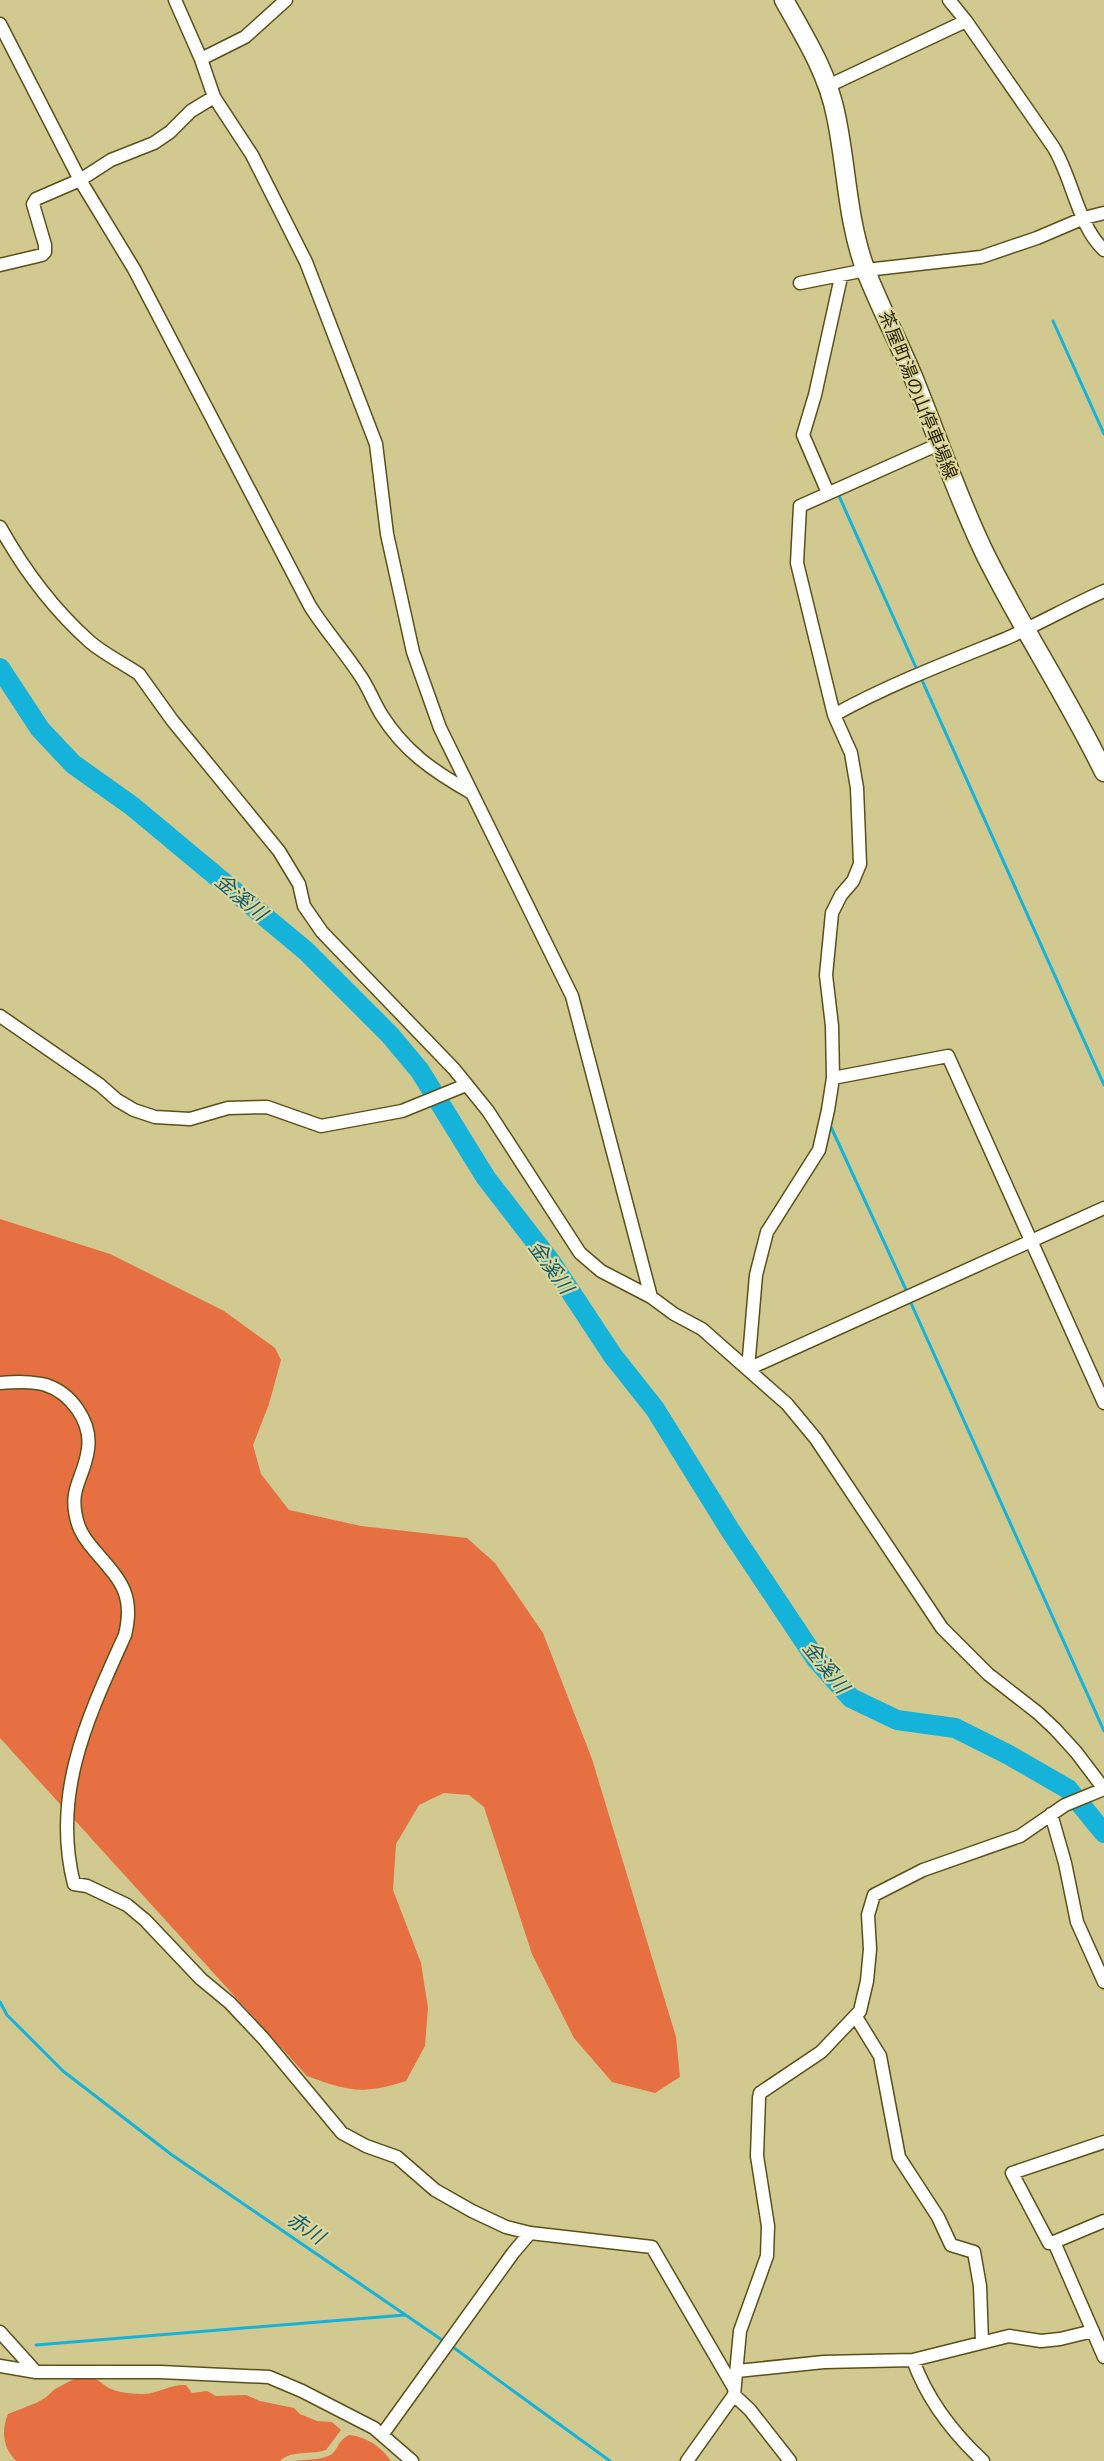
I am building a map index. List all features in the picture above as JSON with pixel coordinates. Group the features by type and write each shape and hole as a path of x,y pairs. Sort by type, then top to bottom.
{"main road":[{"name":"茶屋町湯の山停車場線","path":"784,0 828,86 836,115 851,217 866,270 916,382 939,444 986,556 1086,734 1104,772"}],"street":[{"path":"176,0 214,97 252,155 306,262 376,444 387,534 412,652 430,707 572,996 651,1297"},
{"path":"201,59 244,37 286,0"},
{"path":"949,0 1054,148 1065,166 1095,242 1104,250"},
{"path":"828,86 966,21"},
{"path":"0,24 80,180 134,268 310,606 359,674 382,716 411,752 426,766 470,792"},
{"path":"0,265 32,258 45,252 34,202 80,180 111,160 162,138 191,111 214,97"},
{"path":"800,283 841,277 866,270 981,257 1037,238 1084,218 1104,213"},
{"path":"828,493 803,435 815,395 841,277"},
{"path":"748,1369 756,1275 767,1233 819,1150 833,1078 832,1026 826,975 832,913 841,895 853,881 860,864 857,788 851,753 834,715 797,563 800,506 939,444"},
{"path":"0,527 45,597 91,643 145,681 172,720 279,851 299,884 304,906 322,932 416,1028 454,1069 463,1086 488,1111 580,1253 601,1271 651,1297 674,1314 702,1329 787,1404 816,1439 954,1642 1055,1730 1076,1752 1101,1790 1053,1813 1020,1836 923,1870 873,1895 868,1915 870,1949 867,1981 860,2011 821,2052 760,2093 757,2156 768,2226 767,2248 740,2331 734,2391 687,2461"},
{"path":"834,715 1026,629 1104,591"},
{"path":"0,1016 100,1085 117,1100 134,1110 155,1117 190,1119 228,1108 267,1107 321,1126 402,1111 463,1086"},
{"path":"833,1078 948,1056 1104,1403"},
{"path":"748,1369 1104,1209"},
{"path":"0,1383 44,1385 56,1389 79,1412 85,1423 88,1449 73,1498 78,1524 82,1535 119,1578 128,1600 128,1623 125,1635 74,1760 69,1791 67,1833 74,1884 87,1886 127,1905 151,1925 201,1979 230,2002 342,2133 366,2146 397,2157 435,2190 506,2227 530,2233 652,2247 734,2391 790,2461"},
{"path":"1053,1813 1075,1914 1104,1982"},
{"path":"856,2017 880,2056 899,2157 938,2217 951,2244 974,2252 980,2286 982,2342"},
{"path":"1104,2142 1012,2173 1049,2243 1104,2221"},
{"path":"382,2435 513,2253 530,2233"},
{"path":"1054,2242 1104,2357"},
{"path":"736,2371 824,2362 914,2360 982,2342 1017,2336 1041,2341 1093,2331"},
{"path":"0,2332 36,2372"},
{"path":"914,2360 929,2398 971,2450 983,2461"},
{"path":"0,2366 36,2372 160,2372 269,2377 302,2391 374,2428 412,2461"}],"shaded area":[{"path":"0,1219 110,1254 224,1311 275,1348 281,1360 269,1404 253,1445 261,1474 289,1510 361,1526 467,1538 495,1563 543,1633 592,1759 676,2037 680,2077 655,2093 612,2082 574,2038 532,1954 484,1807 469,1795 444,1793 419,1805 396,1844 393,1890 421,1963 428,2008 425,2046 406,2081 391,2085 367,2090 345,2088 307,2076 0,1738"},
{"path":"90,2378 111,2389 127,2393 144,2394 186,2385 192,2393 207,2391 216,2396 246,2395 260,2401 294,2408 300,2414 317,2421 332,2422 341,2430 326,2450 290,2455 280,2461 16,2461 8,2451 4,2439 4,2427 8,2414 36,2403 74,2379"},
{"path":"349,2435 373,2443 391,2461 293,2461 329,2456"}],"waterway":[{"path":"1053,321 1104,434"},
{"path":"839,496 918,672"},
{"name":"金溪川","path":"0,668 40,729 73,764 132,806 306,951 390,1035 420,1071 486,1178 551,1262 613,1356 655,1409 730,1530 816,1659 851,1698 897,1720 955,1728 1009,1755 1068,1789 1104,1833"},
{"path":"921,678 1104,1085"},
{"path":"831,1127 908,1294"},
{"path":"910,1301 1104,1731"},
{"name":"赤川","path":"0,2002 7,2015 63,2071 172,2155 445,2342"},
{"path":"36,2345 405,2315"},
{"name":"赤川","path":"450,2345 610,2461"}]}
